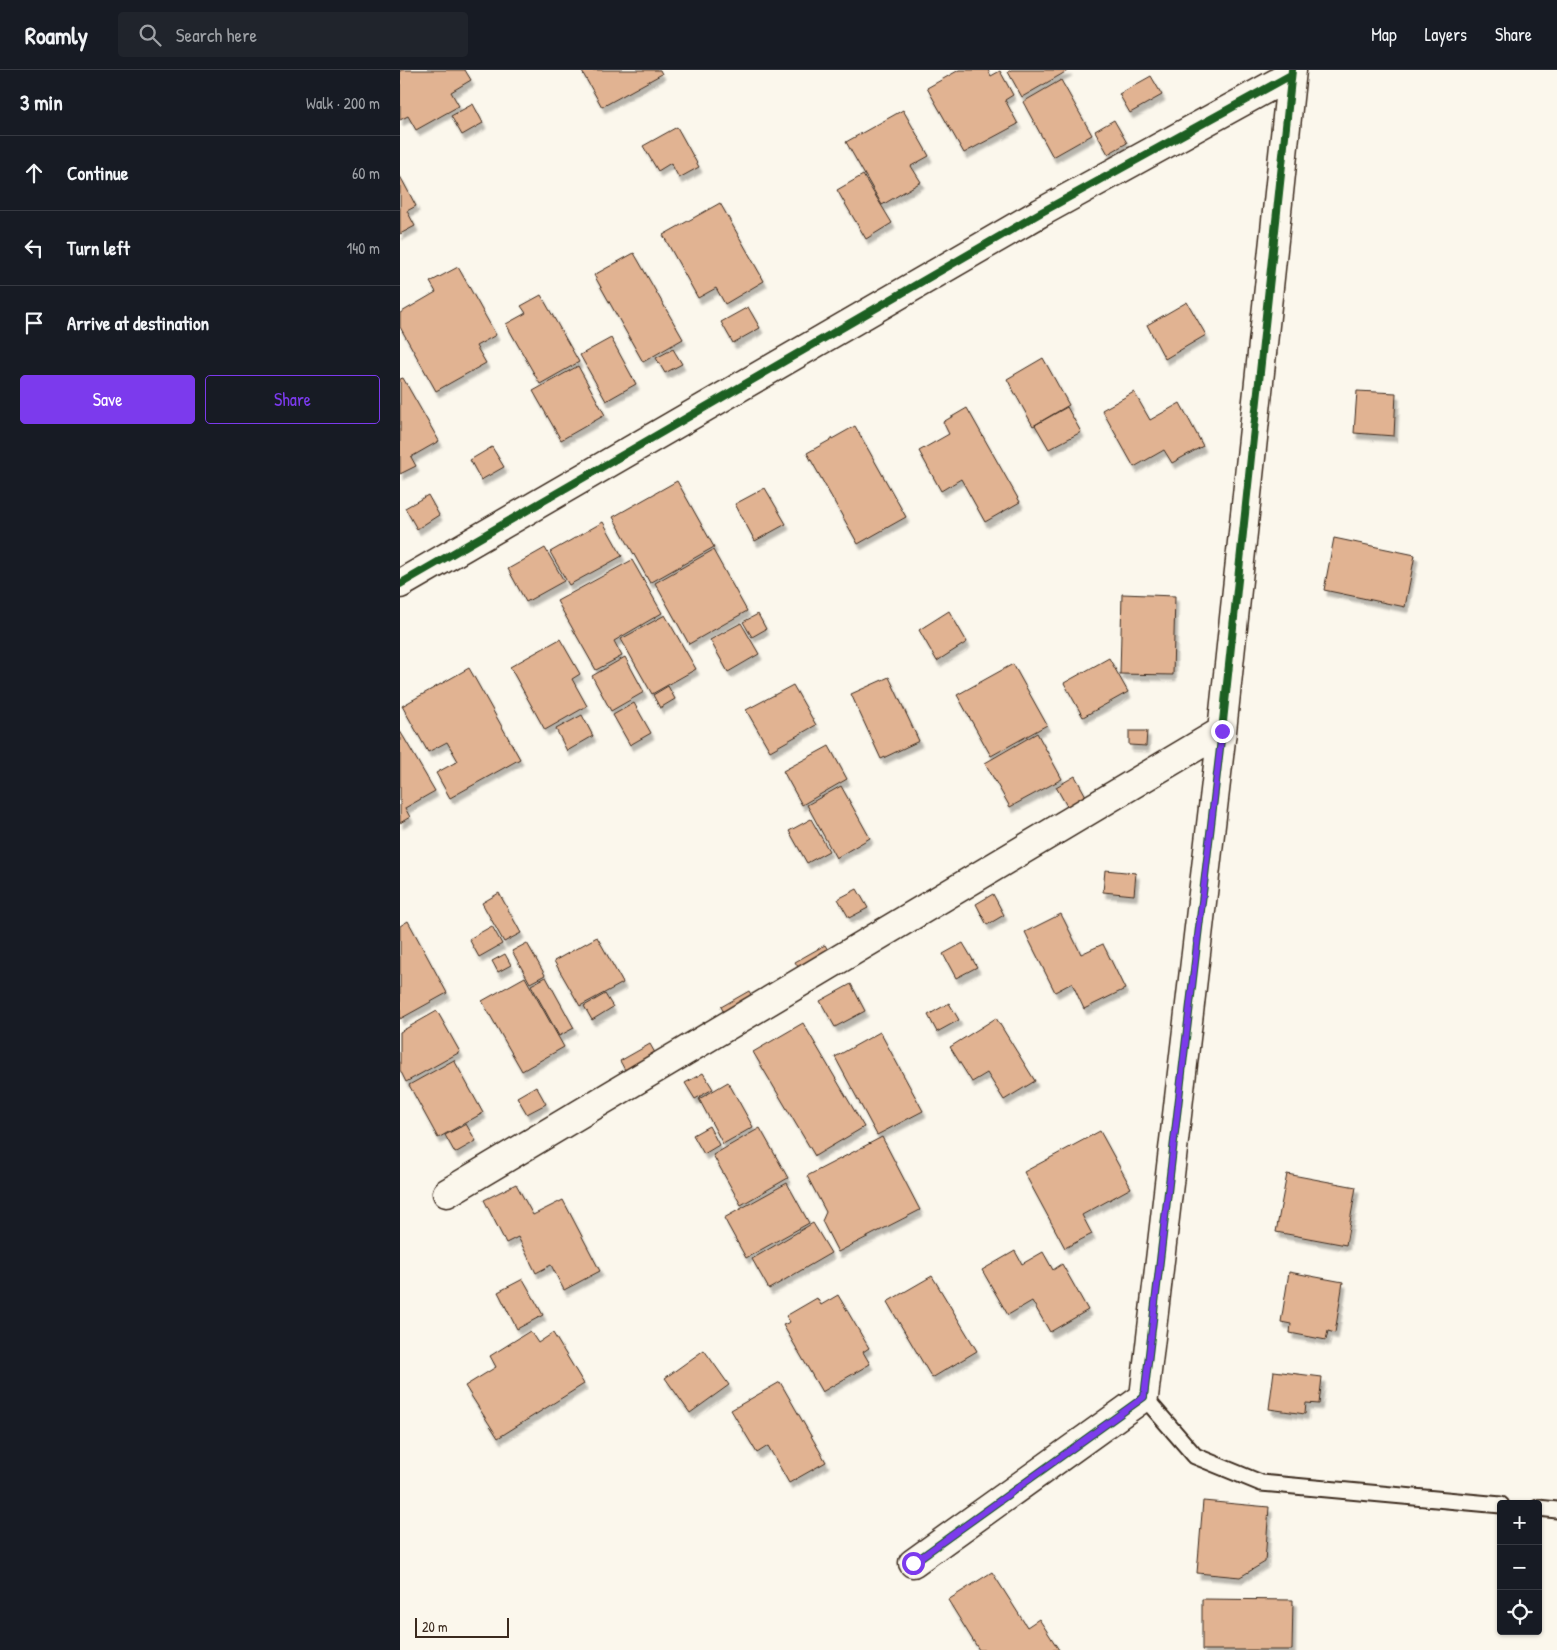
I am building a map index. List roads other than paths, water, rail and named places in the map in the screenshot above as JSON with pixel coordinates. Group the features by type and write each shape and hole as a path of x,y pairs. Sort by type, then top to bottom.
{"street":[{"path":"400,584 1040,213 1292,73"},
{"path":"913,1563 1144,1397 1222,731 1292,73"},
{"path":"447,1193 1222,731"}],"lane":[{"path":"1144,1397 1195,1456 1262,1483 1497,1505"},
{"path":"1542,1508 1557,1510"}]}
